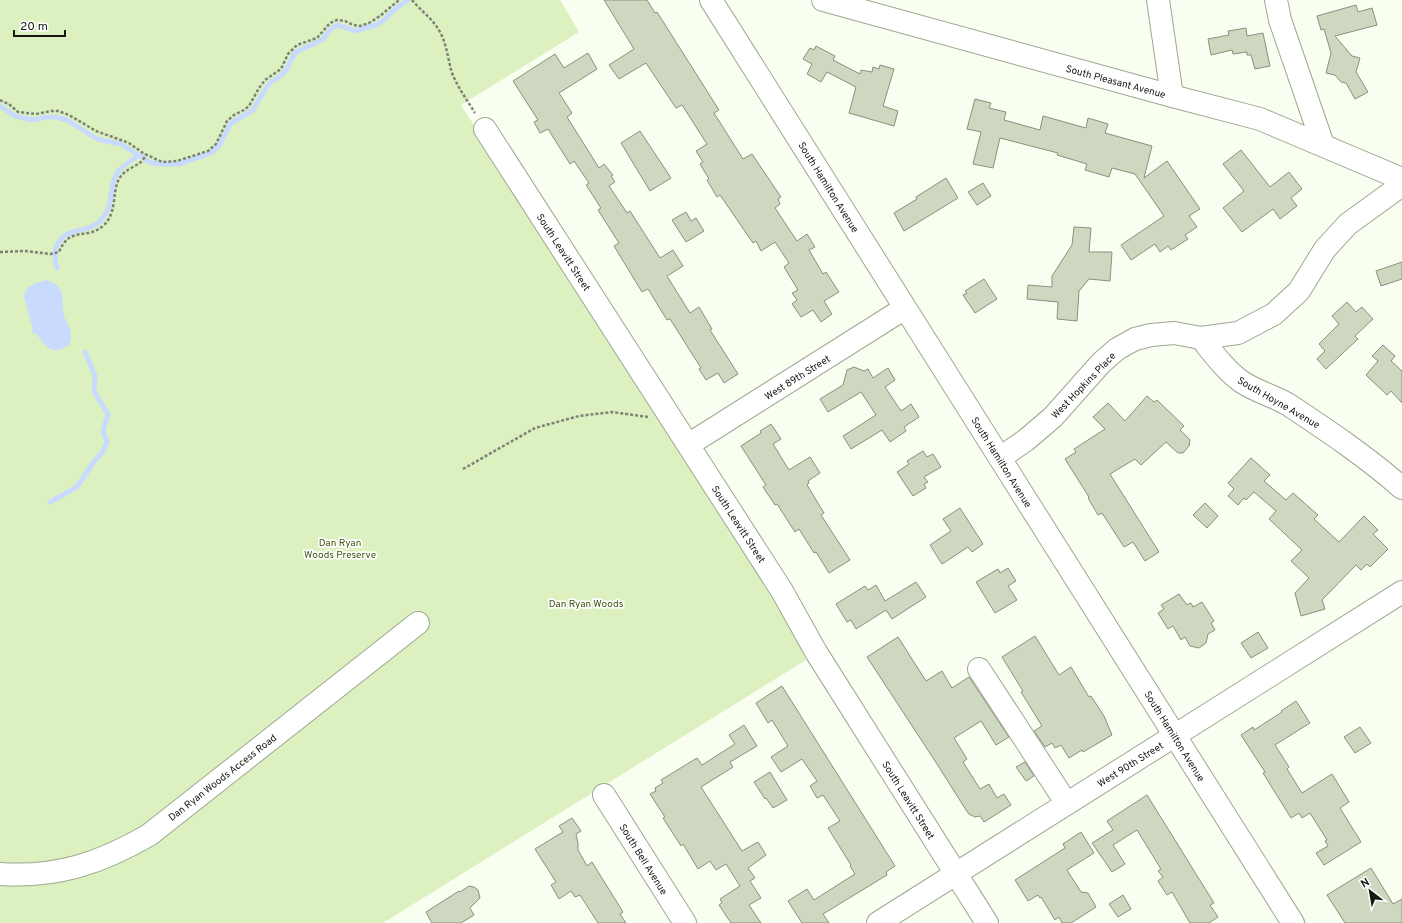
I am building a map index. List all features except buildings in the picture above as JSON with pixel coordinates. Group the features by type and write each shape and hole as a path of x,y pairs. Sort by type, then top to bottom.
{"street":[{"name":"South Hamilton Avenue","path":"711,0 1293,923"},
{"name":"South Pleasant Avenue","path":"823,0 1260,119 1402,179"},
{"path":"1158,0 1172,96"},
{"path":"1276,0 1280,20 1323,145"},
{"name":"South Leavitt Street","path":"485,129 782,591 816,652 987,923"},
{"name":"West Hopkins Place","path":"1000,458 1026,440 1053,417 1101,363 1117,349 1135,339 1151,334 1174,333 1200,338 1238,332 1274,314 1299,291 1325,249 1348,224 1402,185"},
{"name":"West 89th Street","path":"688,445 905,308"},
{"name":"South Hoyne Avenue","path":"1200,338 1224,366 1242,382 1284,402 1333,434 1385,473 1402,488"},
{"name":"West 90th Street","path":"878,923 1402,592"},
{"name":"Dan Ryan Woods Access Road","path":"0,874 42,874 69,869 99,860 124,849 148,835 418,623"},
{"path":"979,669 1067,804"},
{"name":"South Bell Avenue","path":"604,795 685,923"}],"path":[{"path":"0,100 10,105 18,112 36,114 58,111 69,115 96,131 129,143 162,162 177,161 208,151 216,144 227,121 249,106 265,80 281,69 288,54 297,45 317,38 330,23 337,20 360,26 369,23 399,0"},
{"path":"412,1 434,23 441,34 447,50 452,73 459,89 485,129"},
{"path":"0,252 25,251 51,254 58,252 62,243 67,238 96,230 105,225 115,203 118,180 124,172 142,162 146,154"},
{"path":"463,469 535,428 579,416 612,412 673,421"}],"green space":[{"name":"Dan Ryan Woods Preserve","path":"0,0 560,0 579,32 461,105 776,597 806,660 383,923 0,923"}],"water":[{"path":"47,280 58,287 61,291 64,316 71,333 68,345 56,350 48,348 36,333 34,335 24,296 25,292 30,286"}],"waterway":[{"path":"0,106 15,116 33,120 46,117 56,117 67,120 97,139 121,144 151,163 179,164 211,153 219,146 231,123 253,110 266,88 271,82 282,75 296,52 322,40 332,28 338,25 355,31 376,25 408,0"},
{"path":"57,268 55,251 61,239 66,235 93,226 103,218 109,206 112,187 116,175 123,166 139,155"},
{"path":"50,502 77,487 95,460 102,453 107,442 103,431 108,414 94,392 95,376 85,352"}],"park label":[{"name":"Dan Ryan Woods","path":"586,603"}]}
